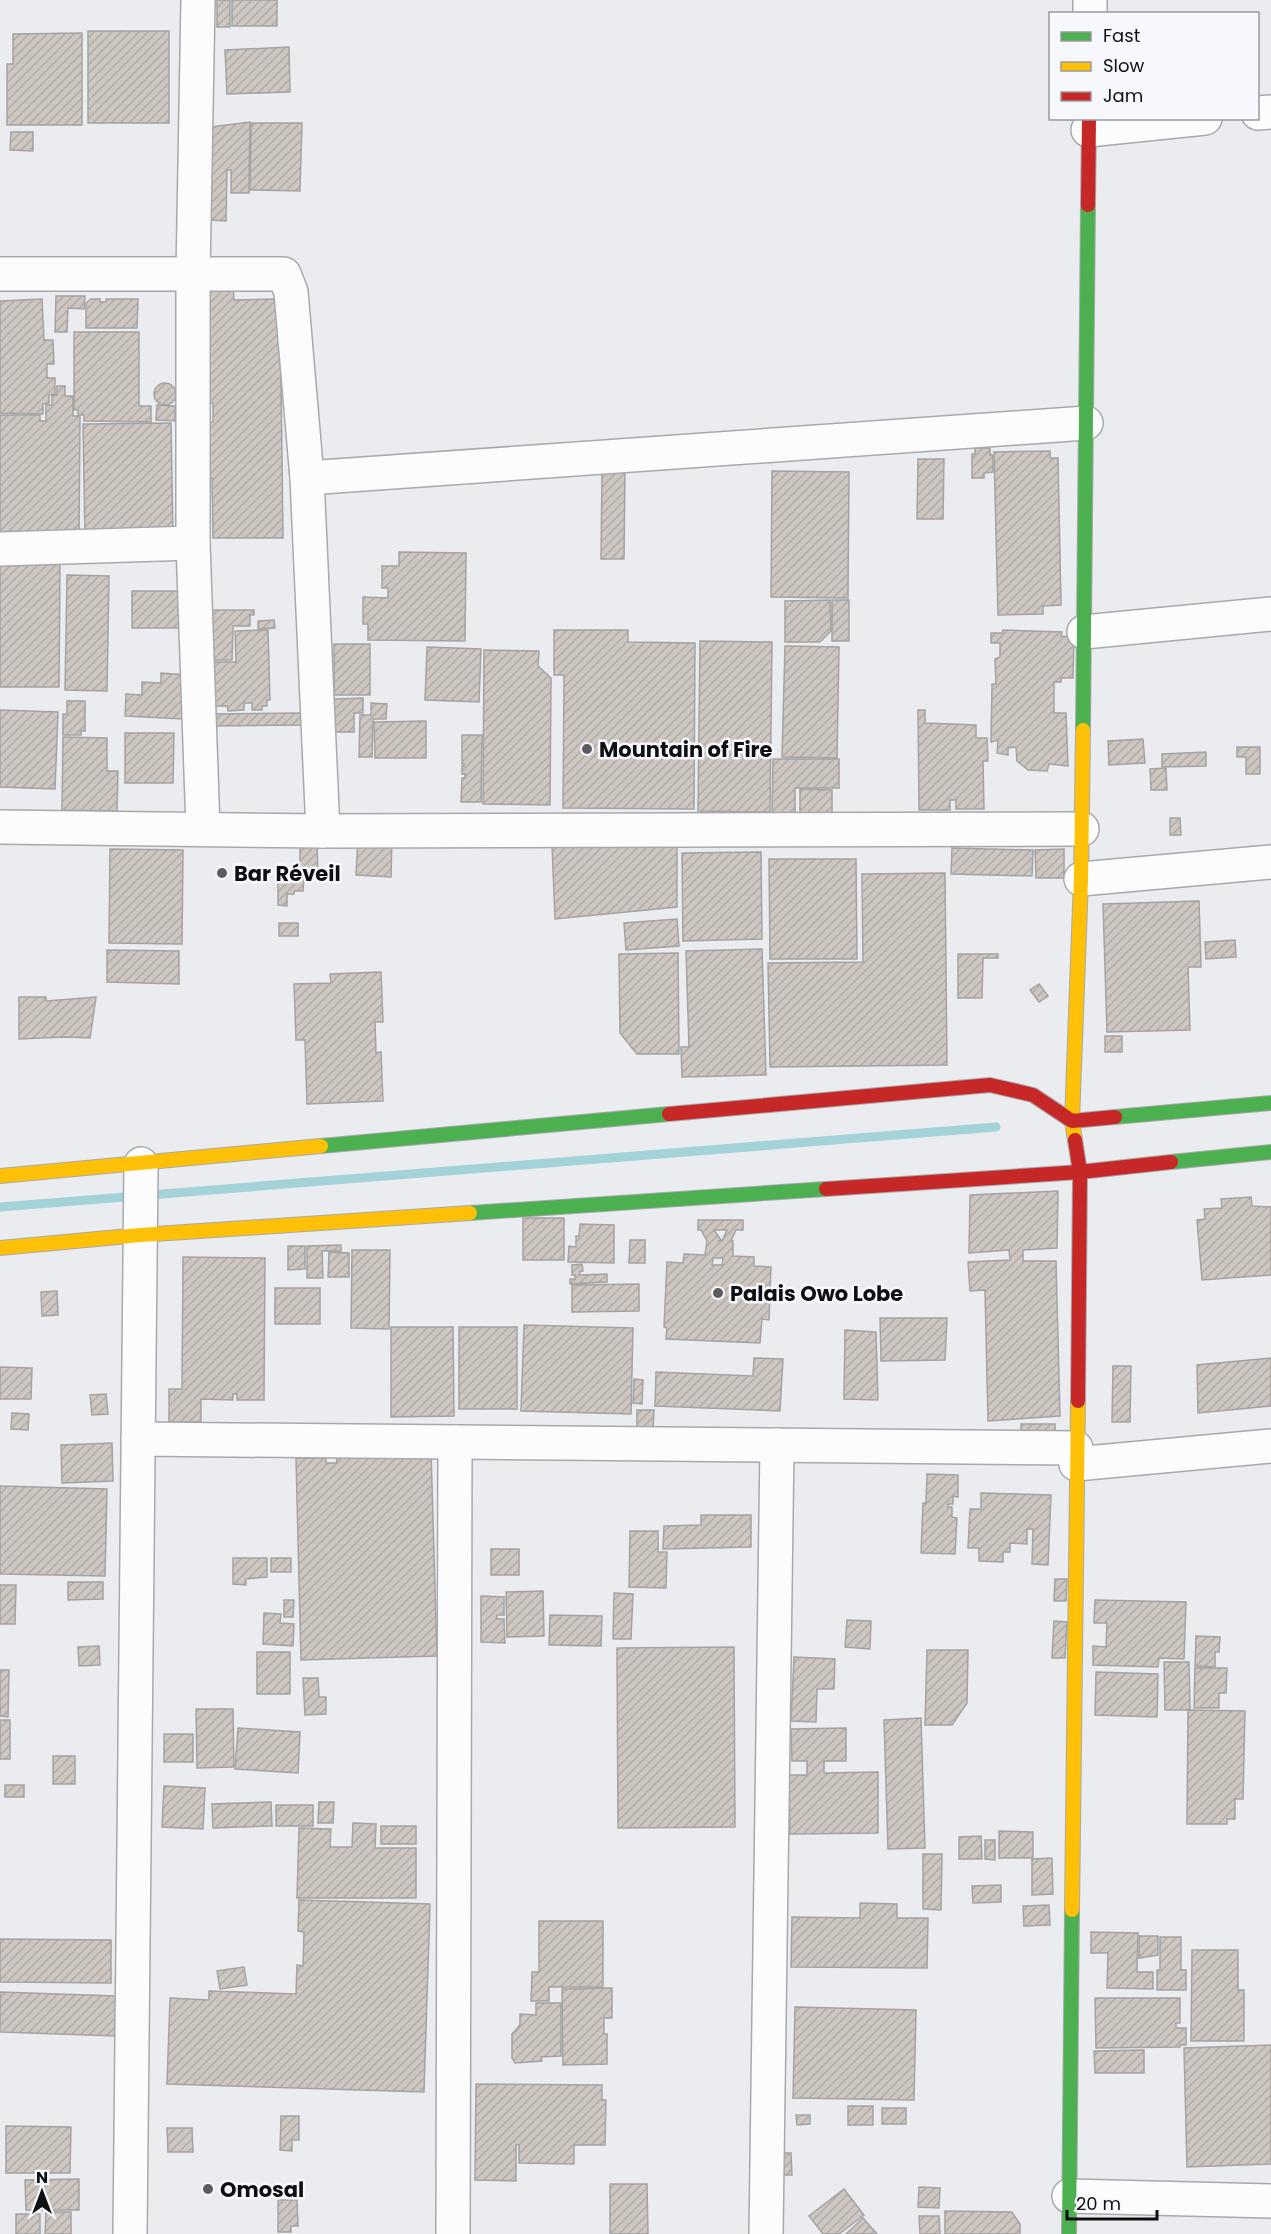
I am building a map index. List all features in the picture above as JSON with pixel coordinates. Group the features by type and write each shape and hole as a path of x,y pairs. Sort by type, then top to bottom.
{"street":[{"path":"198,0 193,274 193,543 203,829"},
{"path":"1069,2234 1080,1172 1072,1120 1082,879 1088,124 1166,120"},
{"path":"0,274 284,274 291,292 307,478 323,831"},
{"path":"307,478 1086,423"},
{"path":"0,549 193,543"},
{"path":"1084,632 1271,614"},
{"path":"0,827 323,831 1082,829"},
{"path":"1082,879 1271,862"},
{"path":"0,1176 990,1084 1034,1095 1072,1120 1271,1103"},
{"path":"0,1248 140,1235 1080,1172 1271,1152"},
{"path":"130,2234 141,1164"},
{"path":"138,1439 777,1445 1076,1456 1271,1446"},
{"path":"453,2234 455,1442"},
{"path":"766,2234 777,1445"},
{"path":"1070,2196 1271,2201"}],"building":[{"path":"217,0 230,0 230,27 217,27"},
{"path":"232,0 277,0 277,26 232,26"},
{"path":"88,31 169,31 169,123 88,123"},
{"path":"82,33 82,125 7,125 7,64 13,64 13,34"},
{"path":"289,47 290,92 227,94 225,50"},
{"path":"250,122 249,193 231,193 231,170 227,170 226,221 208,220 203,128"},
{"path":"251,123 302,123 300,191 250,190"},
{"path":"11,132 33,132 33,151 10,150"},
{"path":"233,284 234,300 280,299 283,538 213,538 212,478 206,478 206,422 213,422 213,403 210,403 210,371 205,371 204,285"},
{"path":"56,296 85,296 84,309 68,308 67,332 55,332"},
{"path":"42,299 44,340 53,340 54,364 47,364 47,378 55,378 55,394 49,395 49,403 43,404 43,414 0,413 0,301"},
{"path":"91,299 106,302 106,299 138,299 137,328 86,328 86,303"},
{"path":"74,332 139,332 139,406 151,406 151,422 84,421 84,415 78,415 78,410 74,410"},
{"path":"165,383 173,386 176,394 173,402 165,405 157,402 154,394 157,386"},
{"path":"57,386 65,386 65,396 73,396 73,416 80,416 79,541 0,540 0,415 40,415 40,421 46,421 46,405 52,405 52,395 57,395"},
{"path":"157,405 175,406 175,421 156,420"},
{"path":"171,423 173,537 85,538 83,424"},
{"path":"975,448 990,448 990,455 993,455 993,472 984,473 984,478 972,478 972,454 975,454"},
{"path":"1050,451 1050,458 1058,458 1061,605 1043,606 1043,614 998,615 994,452"},
{"path":"918,459 944,459 943,519 917,519"},
{"path":"602,471 625,472 624,559 601,559"},
{"path":"772,471 849,472 848,598 771,597"},
{"path":"399,552 466,553 465,641 368,640 368,624 363,624 363,597 388,598 388,588 382,588 382,566 399,566"},
{"path":"0,562 60,562 59,687 0,687"},
{"path":"67,575 109,576 107,691 65,690"},
{"path":"132,591 179,591 179,628 132,628"},
{"path":"830,600 831,631 820,642 785,642 785,601"},
{"path":"832,600 849,600 849,641 832,641"},
{"path":"209,610 254,610 254,615 250,615 250,626 233,626 232,660 209,660"},
{"path":"274,620 275,628 258,629 258,621"},
{"path":"268,630 270,700 267,700 267,706 262,706 262,710 252,710 252,703 244,703 244,710 228,711 227,706 215,706 213,662 236,662 235,631"},
{"path":"554,630 628,630 628,642 695,643 694,809 563,808 564,675 554,675"},
{"path":"1003,630 1062,632 1061,636 1074,637 1073,678 1061,678 1061,682 1054,682 1054,713 1066,713 1068,766 1049,764 1047,771 1028,770 1017,761 1016,747 1008,748 1008,755 997,753 998,740 991,742 992,684 996,684 995,659 1000,657 1000,643 991,643 991,633 1002,633"},
{"path":"700,641 772,642 770,812 698,811"},
{"path":"334,644 370,644 370,695 334,695"},
{"path":"785,646 839,647 837,758 782,757"},
{"path":"427,647 481,649 479,702 425,700"},
{"path":"484,650 539,651 538,666 551,678 550,805 483,804"},
{"path":"161,673 186,675 184,719 125,716 126,694 142,695 142,682 161,683"},
{"path":"363,698 363,713 354,713 354,732 335,732 334,699"},
{"path":"67,701 85,701 85,731 81,731 81,735 63,735 63,714 67,714"},
{"path":"371,703 387,704 386,719 373,719 372,757 359,757 360,715 371,715"},
{"path":"0,710 58,712 55,789 0,787"},
{"path":"918,710 925,710 925,723 976,725 976,738 987,738 988,761 983,761 984,809 956,809 956,800 950,800 950,810 919,810"},
{"path":"301,713 301,725 211,726 211,714"},
{"path":"426,721 426,758 375,758 374,722"},
{"path":"125,733 174,733 173,783 125,783"},
{"path":"462,735 482,735 481,802 461,802 462,778 465,778 465,774 462,774 464,764 462,764"},
{"path":"63,737 107,738 107,771 118,771 117,811 62,810"},
{"path":"1143,739 1145,763 1109,765 1108,741"},
{"path":"1237,747 1260,747 1260,774 1246,774 1246,757 1237,757"},
{"path":"1206,752 1206,766 1162,767 1162,754"},
{"path":"773,759 839,759 839,788 795,788 795,814 772,814"},
{"path":"1166,768 1167,790 1151,790 1150,769"},
{"path":"800,789 832,790 832,816 800,815"},
{"path":"1170,818 1180,818 1181,835 1170,835"},
{"path":"358,838 392,839 391,877 356,875"},
{"path":"677,839 677,907 555,919 552,845"},
{"path":"300,847 317,847 318,875 300,875"},
{"path":"952,848 1033,850 1032,876 951,874"},
{"path":"110,849 183,850 182,944 109,943"},
{"path":"1064,849 1064,878 1036,878 1035,850"},
{"path":"761,852 762,939 683,941 682,853"},
{"path":"769,859 856,859 857,959 770,959"},
{"path":"945,873 947,1065 770,1067 768,963 863,962 862,874"},
{"path":"278,877 304,878 303,891 287,894 287,906 278,905"},
{"path":"1199,901 1201,967 1188,967 1190,1030 1107,1032 1103,904"},
{"path":"677,919 679,946 626,950 624,923"},
{"path":"279,923 298,923 298,936 279,936"},
{"path":"1235,940 1236,957 1206,959 1205,942"},
{"path":"762,949 766,1075 682,1077 681,1047 689,1047 686,951"},
{"path":"107,950 179,951 179,984 107,982"},
{"path":"678,953 679,1054 637,1054 620,1033 619,954"},
{"path":"958,954 998,954 998,958 983,958 982,998 958,998"},
{"path":"381,972 383,1022 375,1022 376,1053 381,1052 383,1101 307,1104 305,1040 296,1040 294,984 331,983 330,974"},
{"path":"1039,984 1048,996 1039,1002 1030,990"},
{"path":"19,997 46,997 46,1001 96,997 90,1038 19,1039"},
{"path":"1105,1036 1122,1036 1122,1052 1105,1052"},
{"path":"1058,1191 1057,1248 1023,1250 1023,1261 1056,1261 1060,1416 988,1421 985,1290 970,1291 968,1262 1010,1260 1009,1250 969,1253 970,1195"},
{"path":"1251,1197 1252,1206 1271,1207 1271,1275 1202,1280 1197,1220 1205,1219 1204,1209 1222,1208 1221,1199"},
{"path":"523,1218 564,1218 564,1260 523,1260"},
{"name":"Palais Owo Lobe","path":"698,1220 743,1220 743,1230 736,1230 731,1241 733,1241 733,1256 754,1257 754,1266 771,1267 769,1320 762,1319 760,1343 666,1339 667,1328 664,1327 667,1262 683,1263 684,1254 705,1255 707,1241 701,1230 698,1230","holes":["714,1230 727,1230 722,1241 718,1241 721,1240","713,1258 723,1258 722,1265 712,1265"]},
{"path":"580,1224 614,1225 614,1263 568,1262 569,1246 576,1247 576,1236 579,1236"},
{"path":"630,1240 645,1240 645,1263 629,1263"},
{"path":"341,1245 341,1251 322,1251 323,1278 307,1278 307,1246"},
{"path":"288,1246 305,1246 305,1269 288,1270"},
{"path":"352,1250 390,1250 389,1329 351,1328"},
{"path":"329,1252 349,1253 349,1277 328,1277"},
{"path":"183,1257 265,1258 264,1400 237,1400 237,1394 233,1394 233,1400 201,1399 201,1422 169,1422 169,1389 182,1389"},
{"path":"582,1264 583,1271 580,1271 580,1275 607,1274 607,1282 570,1284 570,1279 575,1279 575,1275 572,1275 572,1265"},
{"path":"639,1284 639,1311 572,1312 572,1285"},
{"path":"275,1288 320,1288 320,1324 275,1324"},
{"path":"57,1291 58,1315 42,1316 41,1292"},
{"path":"880,1318 947,1318 945,1360 881,1361"},
{"path":"524,1325 633,1328 631,1414 521,1411"},
{"path":"391,1327 453,1327 454,1416 391,1417"},
{"path":"459,1327 517,1327 517,1409 459,1409"},
{"path":"845,1330 876,1332 878,1400 844,1399"},
{"path":"754,1358 783,1359 780,1411 655,1406 656,1372 753,1376"},
{"path":"1271,1358 1271,1406 1198,1413 1197,1365"},
{"path":"1113,1366 1131,1366 1130,1422 1112,1422"},
{"path":"0,1367 32,1368 31,1399 0,1399"},
{"path":"634,1379 643,1380 642,1404 633,1403"},
{"path":"106,1394 108,1414 92,1415 90,1395"},
{"path":"637,1410 654,1410 653,1430 637,1429"},
{"path":"12,1413 29,1414 28,1430 11,1429"},
{"path":"1021,1424 1055,1424 1055,1445 1021,1445"},
{"path":"112,1443 113,1481 62,1483 61,1445"},
{"path":"431,1450 437,1656 301,1660 296,1458 326,1458 326,1463 337,1463 336,1453"},
{"path":"927,1474 958,1475 958,1497 953,1496 953,1504 948,1504 948,1507 952,1507 952,1517 957,1518 955,1554 921,1553"},
{"path":"0,1486 107,1489 105,1576 0,1574"},
{"path":"981,1493 1051,1495 1048,1565 1032,1564 1033,1529 1027,1529 1027,1544 1010,1543 1010,1552 1003,1552 1003,1562 979,1561 979,1548 968,1548 970,1509 981,1509"},
{"path":"701,1515 751,1515 751,1547 663,1549 664,1526 701,1525"},
{"path":"630,1531 658,1531 658,1552 667,1552 666,1588 629,1587"},
{"path":"491,1549 519,1549 519,1575 491,1575"},
{"path":"233,1558 267,1558 267,1577 246,1579 246,1585 233,1584"},
{"path":"271,1558 291,1558 291,1572 271,1572"},
{"path":"1055,1579 1067,1579 1066,1601 1054,1601"},
{"path":"68,1582 103,1582 103,1599 68,1600"},
{"path":"0,1585 16,1585 15,1624 0,1624"},
{"path":"543,1591 544,1636 507,1637 506,1592"},
{"path":"614,1593 633,1594 631,1639 613,1639"},
{"path":"481,1596 504,1597 504,1615 497,1615 497,1619 504,1619 505,1643 481,1642"},
{"path":"284,1600 294,1600 293,1617 284,1617"},
{"path":"1095,1600 1186,1602 1184,1659 1159,1658 1158,1667 1093,1665 1093,1646 1106,1647 1107,1623 1094,1623"},
{"path":"264,1613 281,1614 280,1623 294,1624 293,1646 263,1644"},
{"path":"550,1615 602,1616 601,1646 549,1645"},
{"path":"847,1620 871,1621 870,1649 845,1647"},
{"path":"1054,1621 1067,1622 1065,1658 1052,1658"},
{"path":"1196,1636 1220,1637 1219,1652 1215,1652 1215,1667 1195,1666"},
{"path":"99,1646 100,1665 79,1666 78,1647"},
{"path":"734,1647 735,1827 618,1828 617,1648"},
{"path":"927,1650 968,1650 967,1703 952,1725 925,1725"},
{"path":"257,1652 290,1652 290,1694 257,1694"},
{"path":"794,1657 835,1659 834,1689 817,1689 816,1722 791,1721"},
{"path":"1164,1662 1189,1662 1190,1710 1165,1710"},
{"path":"1195,1668 1227,1668 1226,1693 1219,1693 1219,1708 1194,1708"},
{"path":"0,1670 9,1670 8,1717 0,1716"},
{"path":"1096,1672 1158,1674 1157,1717 1095,1715"},
{"path":"303,1678 318,1678 319,1697 326,1697 326,1714 305,1715"},
{"path":"196,1709 233,1709 234,1767 197,1768"},
{"path":"1188,1710 1245,1711 1243,1799 1235,1799 1235,1819 1227,1819 1227,1824 1187,1824"},
{"path":"921,1718 925,1848 888,1849 884,1720"},
{"path":"0,1720 10,1720 10,1759 0,1759"},
{"path":"238,1728 300,1732 298,1773 235,1769"},
{"path":"846,1728 846,1761 824,1761 824,1773 878,1772 878,1833 790,1834 789,1775 807,1775 807,1761 792,1761 791,1729"},
{"path":"164,1734 193,1734 193,1762 164,1762"},
{"path":"53,1756 75,1756 75,1784 53,1784"},
{"path":"5,1785 24,1785 24,1797 5,1797"},
{"path":"164,1786 205,1788 203,1829 162,1827"},
{"path":"271,1802 272,1826 213,1828 212,1804"},
{"path":"319,1802 334,1802 333,1823 318,1823"},
{"path":"276,1805 313,1805 313,1826 276,1826"},
{"path":"353,1823 376,1824 375,1848 416,1848 416,1898 297,1898 299,1828 331,1829 330,1847 352,1847"},
{"path":"381,1826 416,1826 416,1844 381,1844"},
{"path":"999,1831 1033,1832 1033,1858 999,1858"},
{"path":"981,1836 982,1859 959,1859 959,1837"},
{"path":"985,1840 995,1840 995,1860 985,1859"},
{"path":"923,1854 942,1854 941,1910 923,1909"},
{"path":"1052,1858 1053,1894 1032,1895 1032,1859"},
{"path":"1001,1885 1001,1902 973,1903 972,1886"},
{"path":"299,1900 430,1904 424,2092 167,2084 170,1998 209,2000 209,1991 296,1994 297,1965 303,1966 304,1932 298,1931"},
{"path":"860,1903 897,1904 897,1918 928,1918 927,1968 791,1967 792,1917 860,1918"},
{"path":"1049,1905 1050,1925 1024,1926 1023,1906"},
{"path":"539,1921 603,1921 603,1987 549,1987 549,2001 531,2001 532,1972 539,1972"},
{"path":"1091,1932 1138,1933 1137,1972 1153,1972 1153,1989 1107,1988 1108,1953 1091,1953"},
{"path":"1139,1936 1158,1936 1158,1955 1139,1958"},
{"path":"1160,1937 1181,1937 1181,1970 1186,1970 1186,1990 1157,1990 1157,1970 1160,1970"},
{"path":"0,1939 111,1940 111,1983 0,1982"},
{"path":"1192,1950 1238,1950 1238,1990 1244,1990 1244,2041 1191,2041"},
{"path":"244,1967 247,1985 220,1989 217,1971"},
{"path":"612,1988 612,2018 604,2018 604,2034 607,2034 607,2064 563,2065 562,1989"},
{"path":"0,1992 116,1996 115,2036 0,2032"},
{"path":"1095,1998 1180,1998 1180,2023 1176,2023 1176,2028 1186,2028 1186,2045 1096,2048"},
{"path":"536,2003 561,2003 561,2056 541,2057 542,2061 515,2063 512,2058 512,2034 520,2025 520,2014 536,2015"},
{"path":"795,2007 916,2010 914,2100 793,2098"},
{"path":"1271,2045 1271,2164 1187,2167 1184,2048"},
{"path":"1144,2050 1144,2073 1095,2073 1094,2051"},
{"path":"476,2084 602,2085 602,2100 606,2100 605,2145 574,2145 574,2164 519,2163 519,2145 516,2145 516,2181 475,2180"},
{"path":"848,2106 873,2106 873,2125 848,2125"},
{"path":"882,2108 906,2108 906,2124 882,2124"},
{"path":"796,2115 810,2115 810,2124 797,2125"},
{"path":"281,2116 299,2116 299,2140 292,2140 292,2151 280,2150"},
{"path":"6,2126 71,2127 70,2173 6,2173"},
{"path":"167,2128 192,2128 193,2152 168,2152"},
{"path":"776,2153 791,2153 792,2175 776,2175"},
{"path":"79,2179 79,2210 26,2210 25,2180"},
{"path":"610,2184 647,2184 648,2234 610,2234"},
{"path":"919,2187 940,2188 939,2208 918,2207"},
{"path":"844,2189 864,2215 839,2234 823,2234 809,2216"},
{"path":"278,2200 297,2200 298,2226 291,2226 291,2232 278,2232"},
{"path":"945,2211 1012,2212 1020,2224 1020,2234 945,2234"},
{"path":"46,2212 71,2212 71,2234 45,2234"},
{"path":"16,2214 40,2214 40,2234 16,2234"},
{"path":"919,2216 939,2216 940,2234 920,2234"},
{"path":"863,2218 877,2234 846,2234"}],"waterway":[{"path":"0,1207 996,1127"}],"traffic: fast":[{"path":"1083,730 1088,205"},
{"path":"1115,1117 1271,1103"},
{"path":"321,1146 669,1114"},
{"path":"1171,1162 1271,1152"},
{"path":"470,1213 826,1189"},
{"path":"1069,2234 1072,1910"}],"traffic: slow":[{"path":"1075,1140 1072,1121 1081,879 1083,730"},
{"path":"0,1176 321,1146"},
{"path":"0,1248 140,1235 470,1213"},
{"path":"1072,1910 1078,1401"}],"traffic: jam":[{"path":"1088,205 1089,120"},
{"path":"669,1114 990,1085 1033,1095 1072,1121 1115,1117"},
{"path":"1075,1140 1080,1172 1078,1401"},
{"path":"826,1189 1080,1172 1171,1162"}],"place":[{"name":"Mountain of Fire","path":"587,749"},
{"name":"Bar Réveil","path":"222,873"},
{"name":"Palais Owo Lobe","path":"718,1293"},
{"name":"Omosal","path":"208,2189"}]}
